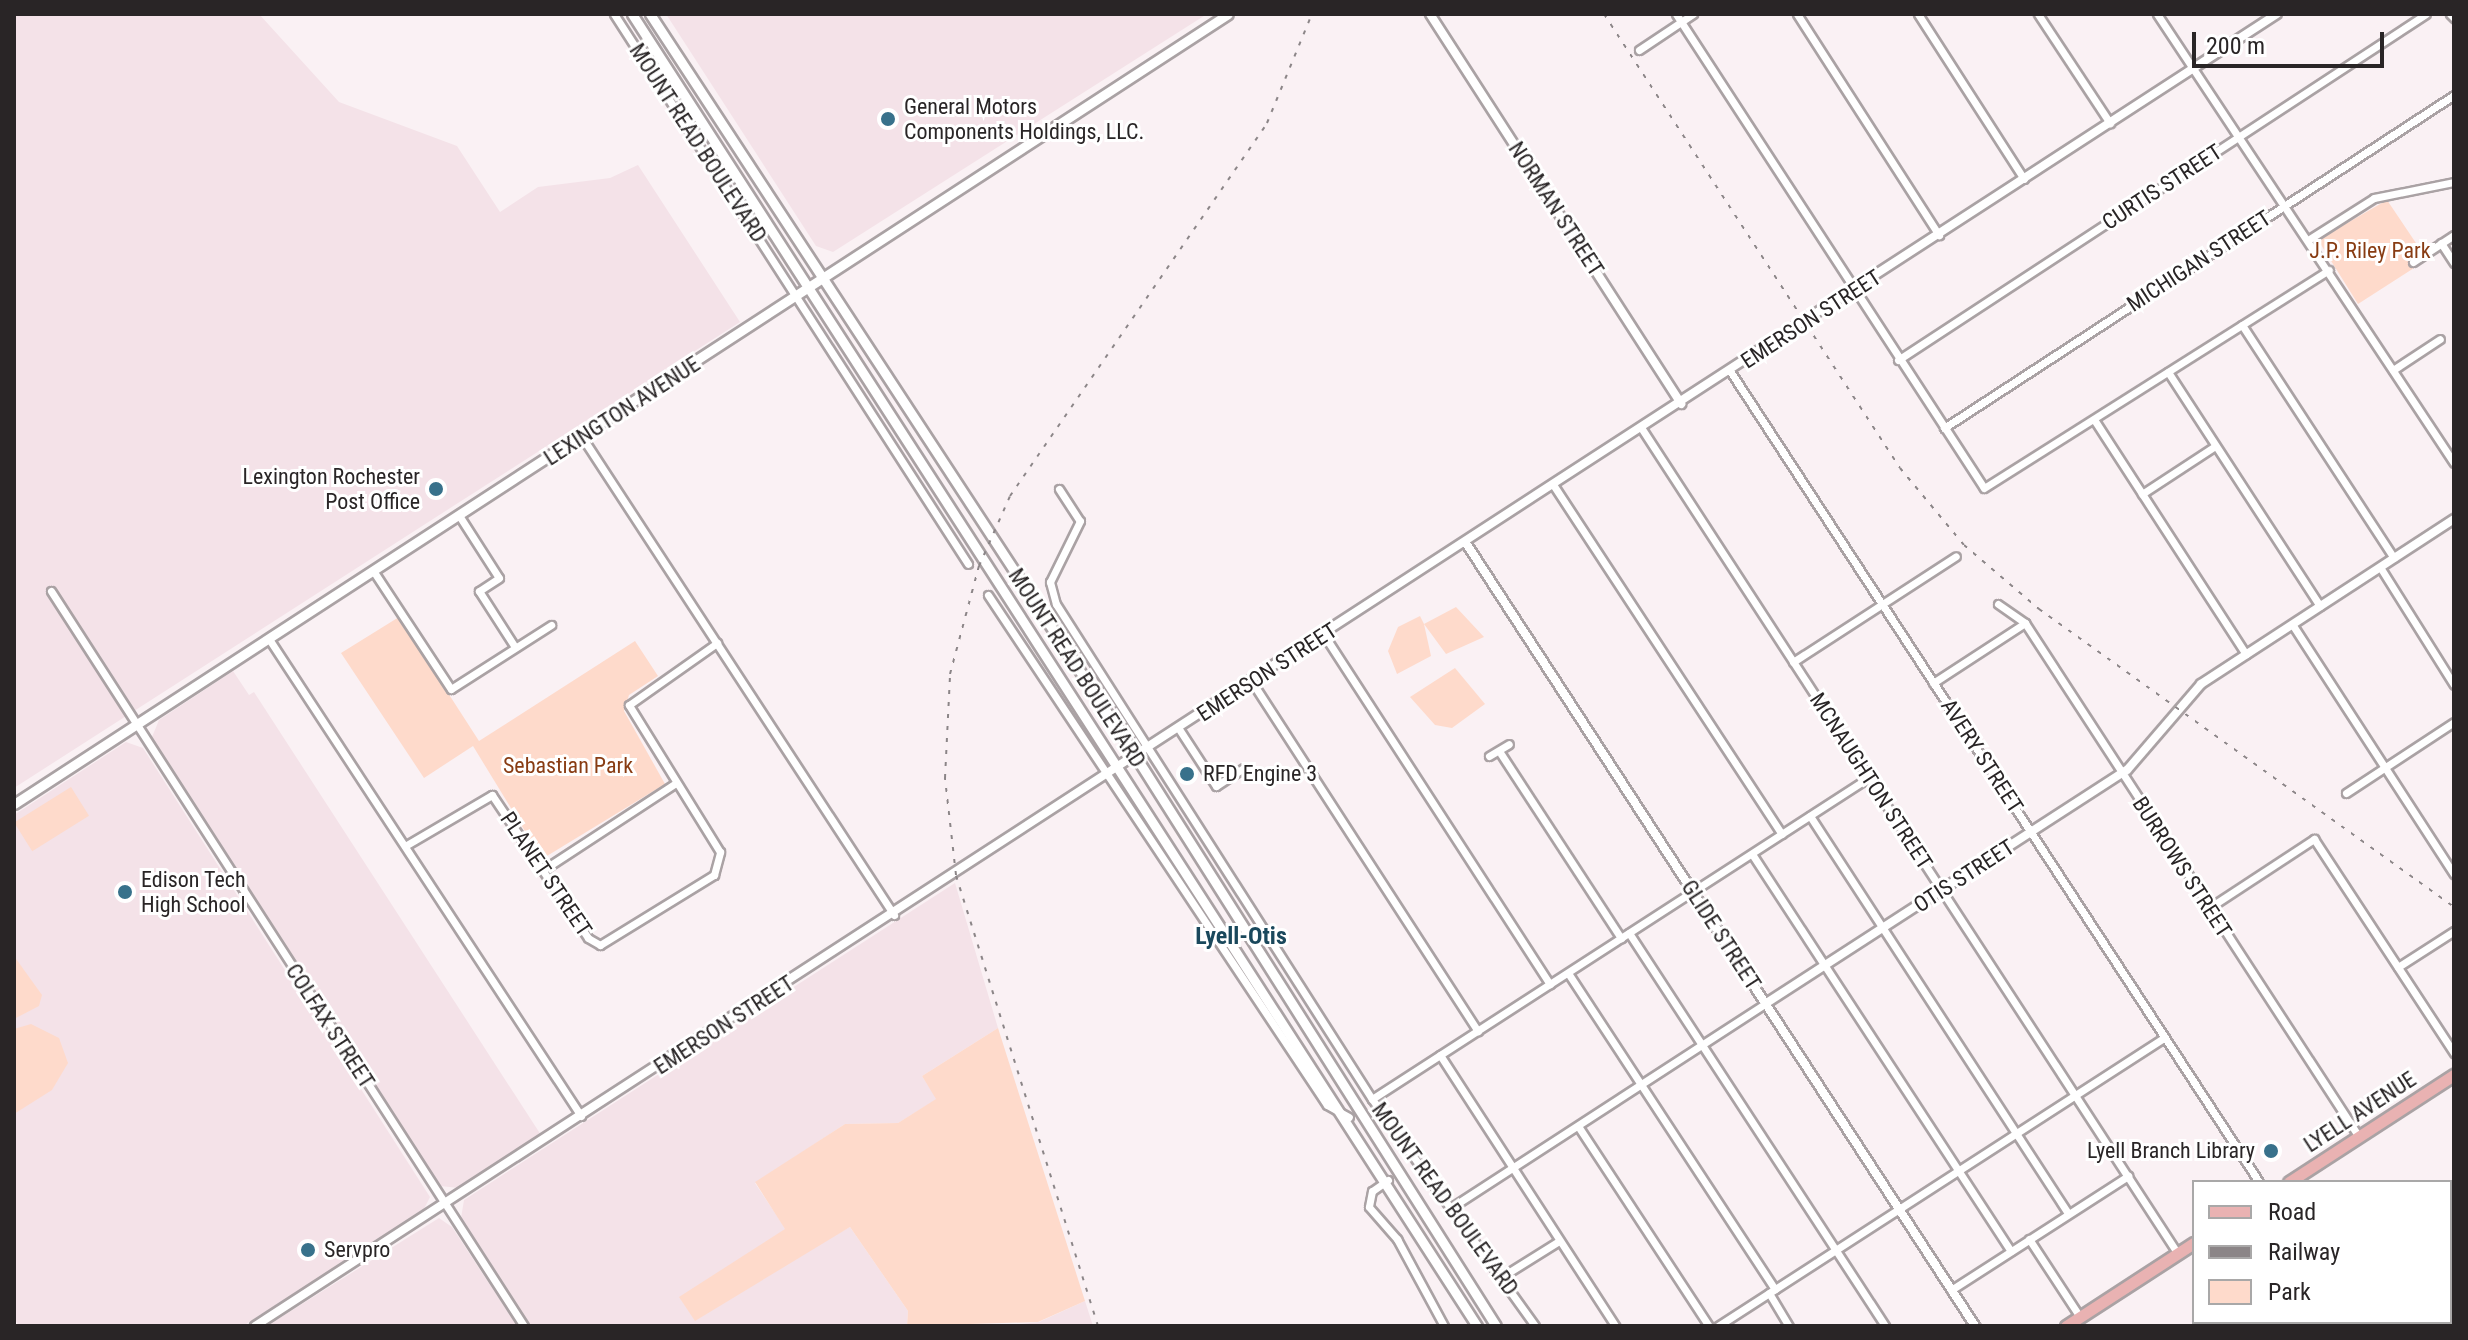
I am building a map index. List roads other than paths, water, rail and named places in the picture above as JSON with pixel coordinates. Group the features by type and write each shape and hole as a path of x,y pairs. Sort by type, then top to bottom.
{"main road":[{"name":"MOUNT READ BOULEVARD","path":"632,14 1349,1117 1477,1326"},
{"name":"MOUNT READ BOULEVARD","path":"650,14 821,280 1136,757 1417,1195 1496,1326"},
{"name":"LEXINGTON AVENUE","path":"14,804 460,517 1228,14"},
{"name":"LYELL AVENUE","path":"2292,1180 2454,1075"},
{"path":"1387,1148 1388,1180 1417,1195"},
{"path":"2066,1326 2192,1244"}],"street":[{"name":"MOUNT READ BOULEVARD","path":"614,14 968,564"},
{"name":"NORMAN STREET","path":"1430,14 1681,404"},
{"path":"1676,14 1984,488 2095,421 2329,270"},
{"path":"1639,50 1693,14"},
{"path":"1797,14 1939,235"},
{"path":"1918,14 2024,179"},
{"path":"2038,14 2110,123"},
{"path":"2157,14 2454,463"},
{"name":"EMERSON STREET","path":"255,1326 894,915 2277,14"},
{"name":"CURTIS STREET","path":"1898,360 2426,14"},
{"name":"MICHIGAN STREET","path":"1944,428 2454,95"},
{"path":"2308,240 2374,198 2454,182"},
{"path":"2413,262 2454,235"},
{"path":"2441,243 2454,263"},
{"path":"2242,325 2394,558"},
{"path":"2393,370 2440,339"},
{"path":"832,354 854,359"},
{"name":"AVERY STREET","path":"1730,371 2258,1180"},
{"path":"2168,372 2320,606"},
{"path":"2095,421 2246,654"},
{"name":"MCNAUGHTON STREET","path":"1642,429 2178,1254"},
{"path":"582,437 894,915"},
{"path":"2142,494 2215,446"},
{"path":"1554,486 1782,834"},
{"name":"MOUNT READ BOULEVARD","path":"1059,489 1080,521 1050,582 1051,596 1146,751 1372,1099 1503,1276 1535,1326"},
{"path":"460,517 499,578 479,591 515,647"},
{"name":"OTIS STREET","path":"1452,1207 2121,774 2198,686 2454,519"},
{"name":"GLIDE STREET","path":"1466,543 1975,1326"},
{"path":"1793,662 1956,556"},
{"path":"2380,567 2454,685"},
{"path":"374,572 451,689 551,625"},
{"name":"COLFAX STREET","path":"51,591 524,1326"},
{"name":"MOUNT READ BOULEVARD","path":"988,595 1110,773 1327,1105 1349,1117"},
{"name":"BURROWS STREET","path":"1998,604 2025,623 2359,1137"},
{"path":"1933,683 2025,623"},
{"path":"2292,624 2454,874"},
{"path":"1324,635 1550,984"},
{"path":"269,639 581,1116"},
{"name":"PLANET STREET","path":"405,846 492,795 543,870 600,945 714,875 722,857 629,702 717,643"},
{"path":"1252,682 1478,1031"},
{"path":"2346,793 2454,722"},
{"path":"1179,729 1216,786 1244,768"},
{"path":"1489,756 1501,754 1509,744"},
{"path":"1501,754 1621,938"},
{"path":"1372,1099 1868,778"},
{"path":"543,870 676,783"},
{"path":"1810,816 2068,1214"},
{"path":"2209,908 2314,839 2454,1053"},
{"path":"1752,854 2011,1251"},
{"path":"2398,967 2454,931"},
{"path":"1629,933 1885,1326"},
{"path":"1568,973 1772,1291 1789,1326"},
{"path":"1718,1326 2165,1037"},
{"path":"1440,1055 1615,1326"},
{"path":"1578,1126 1709,1326"},
{"path":"1951,1290 2128,1176"},
{"path":"1388,1180 1372,1191 1369,1207 1397,1239 1444,1326"},
{"path":"2029,1239 2080,1317"},
{"path":"1503,1276 1559,1241"}],"railway":[{"path":"1098,1326 956,875 945,778 950,674 979,566 1010,496 1267,123 1312,14"},
{"path":"1604,14 1900,468 1964,545 2039,609 2454,907"}],"place":[{"name":"General Motors Components Holdings, LLC.","path":"888,119"},
{"name":"Lexington Rochester Post Office","path":"436,489"},
{"name":"RFD Engine 3","path":"1187,774"},
{"name":"Edison Tech High School","path":"125,892"},
{"name":"Lyell Branch Library","path":"2271,1151"},
{"name":"Servpro","path":"308,1250"}],"district":[{"name":"Lyell-Otis","path":"1241,937"}],"park label":[{"name":"J.P. Riley Park","path":"2370,251"},
{"name":"Sebastian Park","path":"568,766"}]}
